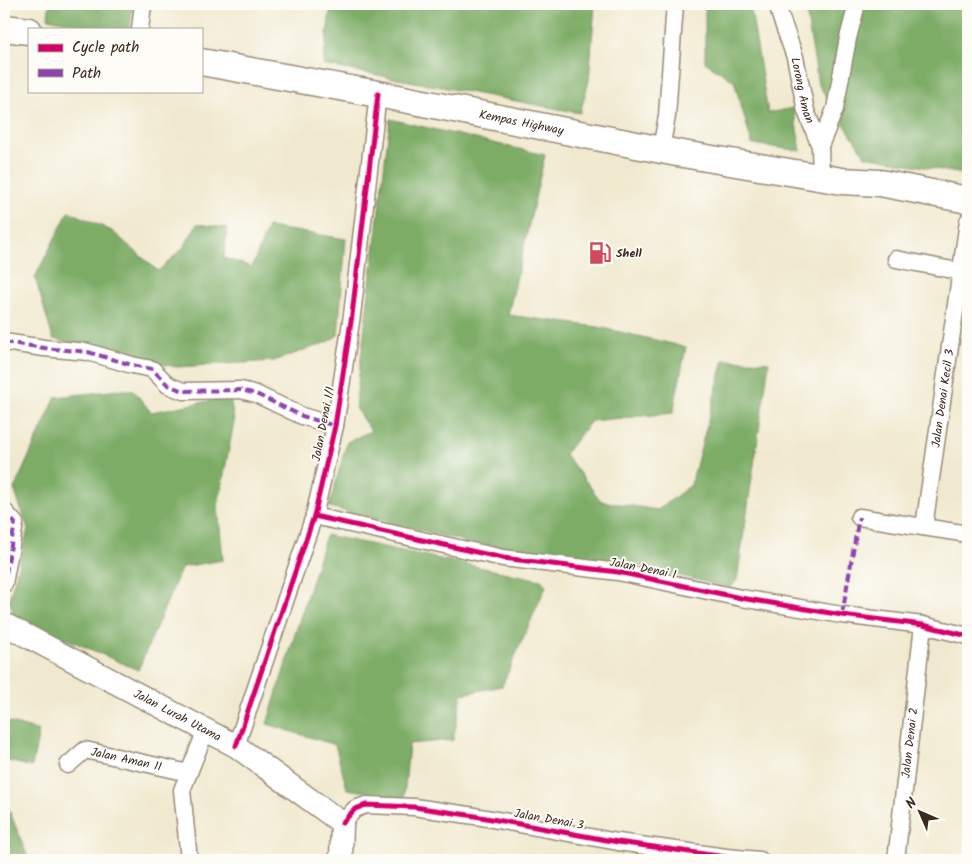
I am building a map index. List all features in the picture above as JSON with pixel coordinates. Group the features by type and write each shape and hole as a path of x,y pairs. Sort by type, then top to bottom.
{"main road":[{"path":"4,28 28,32"},
{"name":"Kempas Highway","path":"202,62 378,94 623,143 831,180 877,194 968,211"},
{"name":"Kempas Highway","path":"831,180 880,183 968,200"}],"street":[{"path":"140,28 142,4"},
{"path":"661,149 667,116 675,4"},
{"name":"Lorong Aman","path":"778,4 795,57 806,111 831,180"},
{"path":"820,146 835,109 848,38 857,4"},
{"name":"Jalan Denai 1/1","path":"236,746 314,516 335,426 352,315 378,94"},
{"name":"Jalan Denai Kecil 3","path":"924,527 964,272 968,222"},
{"path":"896,259 964,272"},
{"path":"4,342 88,352 152,369 168,385 183,391 241,390 256,394 293,412 335,426"},
{"path":"4,511 15,523 4,584"},
{"name":"Jalan Denai 1","path":"314,516 503,558 618,572 759,601 842,615 923,625 968,636"},
{"path":"859,517 968,534"},
{"name":"Jalan Lurah Utama","path":"4,624 236,746 342,823"},
{"name":"Jalan Denai 2","path":"896,860 923,625"},
{"path":"189,860 182,790 206,730"},
{"name":"Jalan Aman 11","path":"68,765 85,750 189,773"},
{"name":"Jalan Denai 3","path":"342,823 355,809 366,805 414,808 475,816 644,853 760,860"},
{"path":"342,823 342,860"}],"green space":[{"path":"49,4 133,4 130,28 95,28 48,18"},
{"path":"331,4 595,4 589,81 580,113 323,65"},
{"path":"705,4 750,4 768,113 793,108 801,151 752,144 734,81 705,62"},
{"path":"805,4 968,4 968,175 865,156 818,84"},
{"path":"390,119 545,155 508,315 598,327 686,347 673,413 591,421 565,454 601,501 658,510 691,485 724,360 769,362 737,580 730,588 623,562 471,543 329,507 347,442 371,431 355,408"},
{"path":"69,211 112,231 158,271 184,247 197,224 227,228 224,258 252,267 268,227 346,239 338,335 328,342 274,361 176,367 53,339 35,277"},
{"path":"133,390 151,412 230,397 234,422 218,506 223,560 182,567 138,670 14,616 9,600 28,529 14,489 56,397"},
{"path":"326,535 541,580 546,586 502,686 462,694 453,740 409,744 404,798 347,789 335,745 267,724"},
{"path":"4,721 39,731 32,767 5,760 4,768"},
{"path":"4,797 29,860 4,860"}],"marked path":[{"path":"4,342 88,352 152,369 168,385 183,391 241,390 256,394 302,416 335,426"},
{"path":"4,511 15,523 4,584"},
{"path":"842,615 859,517"}],"cycle path":[{"path":"236,746 314,516 335,426 352,315 378,94"},
{"path":"314,516 503,558 618,572 741,598 842,615 923,625 968,636"},
{"path":"342,823 355,809 366,805 414,807 618,842 760,860"}],"place":[{"name":"Shell","path":"600,253"}]}
